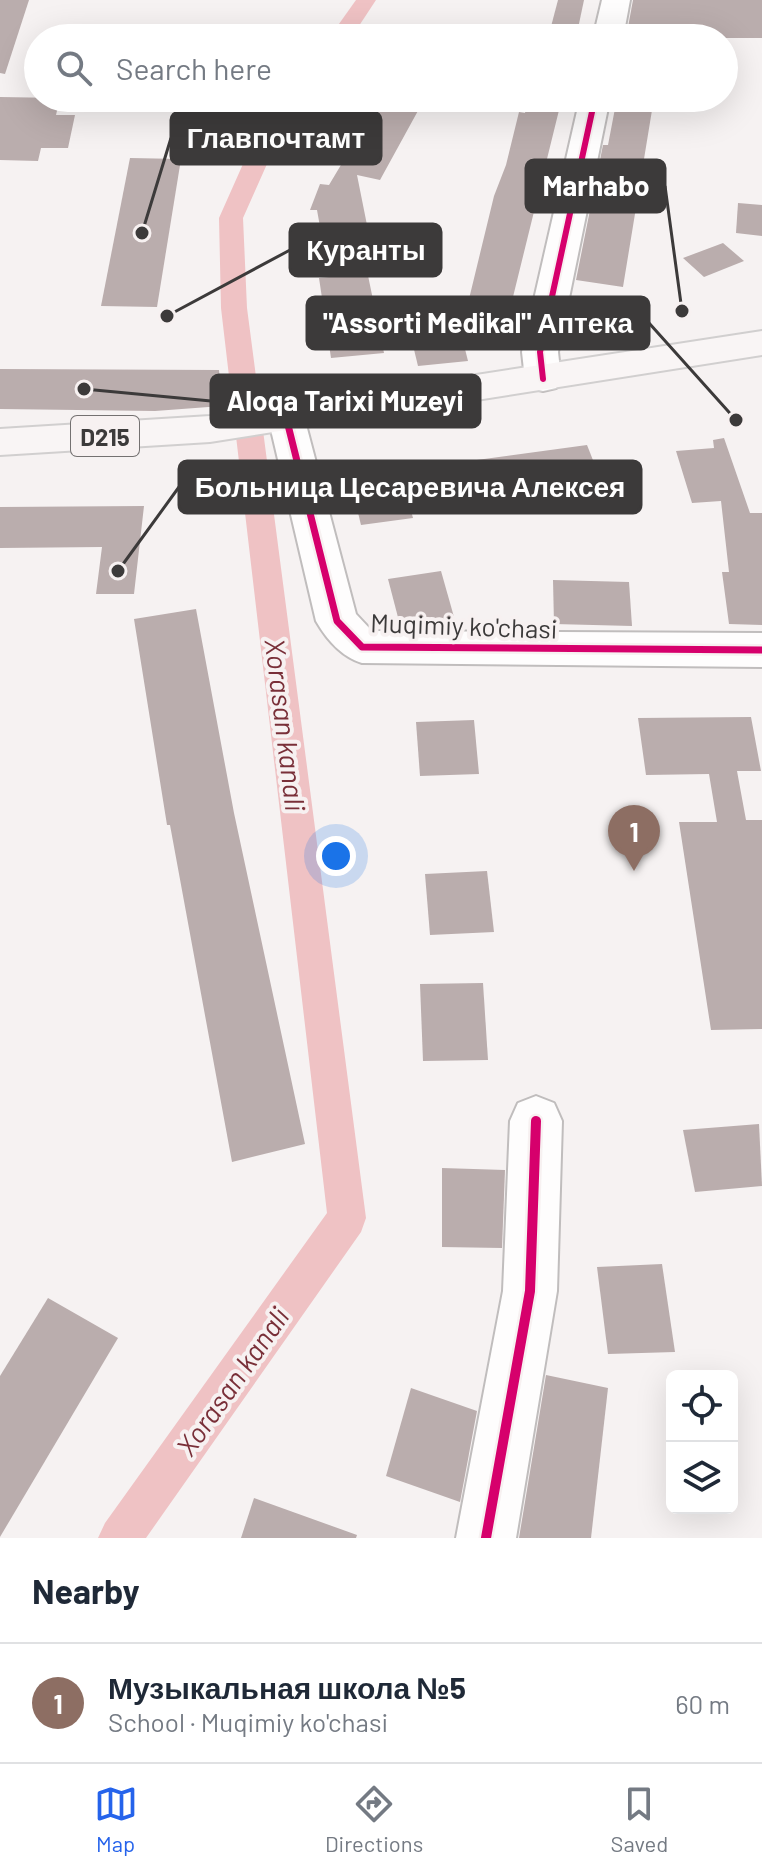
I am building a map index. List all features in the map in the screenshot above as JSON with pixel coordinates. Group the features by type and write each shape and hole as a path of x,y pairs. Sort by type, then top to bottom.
{"main road":[{"name":"D215","path":"0,442 210,429 760,349"}],"street":[{"path":"611,24 616,0"},
{"path":"543,379 540,352 592,112"},
{"name":"Muqimiy ko'chasi","path":"286,417 337,621 362,647 762,650"},
{"path":"486,1538 530,1291 536,1121"}],"building":[{"path":"0,0 29,0 5,74 0,73"},
{"path":"558,0 584,0 579,24 552,24"},
{"path":"633,0 762,0 762,38 738,38 738,24 629,24"},
{"path":"0,97 24,97 24,112 75,115 68,148 41,148 38,161 0,160"},
{"path":"373,112 417,112 380,180 357,175 374,260 365,261 384,353 331,358 319,278 329,277 317,210 310,210 320,184 329,185"},
{"path":"519,112 559,112 511,305 469,299 494,196 506,165"},
{"path":"614,112 652,112 623,287 576,280 603,145 608,145"},
{"path":"130,158 181,159 157,307 101,306"},
{"path":"738,203 762,205 762,236 736,233"},
{"path":"723,243 744,261 704,277 683,258"},
{"path":"459,325 468,361 418,366 409,329"},
{"path":"0,369 219,370 222,406 155,411 0,409"},
{"path":"724,438 750,513 762,513 762,625 729,624 722,572 729,572 721,501 692,503 676,451 714,448 713,440"},
{"path":"587,445 602,483 474,503 462,462"},
{"path":"402,477 413,518 361,525 351,484"},
{"path":"144,506 134,594 96,594 102,547 0,548 0,507"},
{"path":"441,571 454,617 400,625 388,579"},
{"path":"553,580 629,582 632,626 554,624"},
{"path":"196,609 234,813 305,1144 232,1162 170,825 167,825 134,619"},
{"path":"751,717 761,771 737,771 746,820 762,820 762,1029 711,1030 679,822 717,822 709,774 646,775 638,718"},
{"path":"474,720 479,774 420,776 416,722"},
{"path":"487,871 494,932 430,935 425,874"},
{"path":"483,983 488,1060 423,1061 420,984"},
{"path":"759,1124 762,1186 695,1192 683,1130"},
{"path":"442,1168 505,1170 502,1248 442,1247"},
{"path":"662,1264 675,1352 608,1354 597,1267"},
{"path":"48,1298 118,1338 0,1537 0,1376"},
{"path":"546,1375 608,1388 591,1538 519,1538"},
{"path":"411,1388 477,1411 460,1502 386,1476"},
{"path":"254,1498 357,1535 356,1538 241,1538"}],"waterway":[{"name":"Xorasan kanali","path":"350,24 366,0"},
{"name":"Xorasan kanali","path":"120,1538 347,1218 234,308 231,218 255,164 290,112"}],"cycle path":[{"path":"543,379 540,352 592,112"},
{"path":"286,417 337,621 362,647 762,650"},
{"path":"486,1538 530,1291 536,1121"}],"place":[{"name":"Главпочтамт","path":"142,233"},
{"name":"Marhabo","path":"682,311"},
{"name":"Куранты","path":"167,316"},
{"name":"Aloqa Tarixi Muzeyi","path":"84,389"},
{"name":"\"Assorti Medikal\" Аптека","path":"736,420"},
{"name":"Больница Цесаревича Алексея","path":"118,571"},
{"name":"Музыкальная школа №5","path":"634,871"}]}
